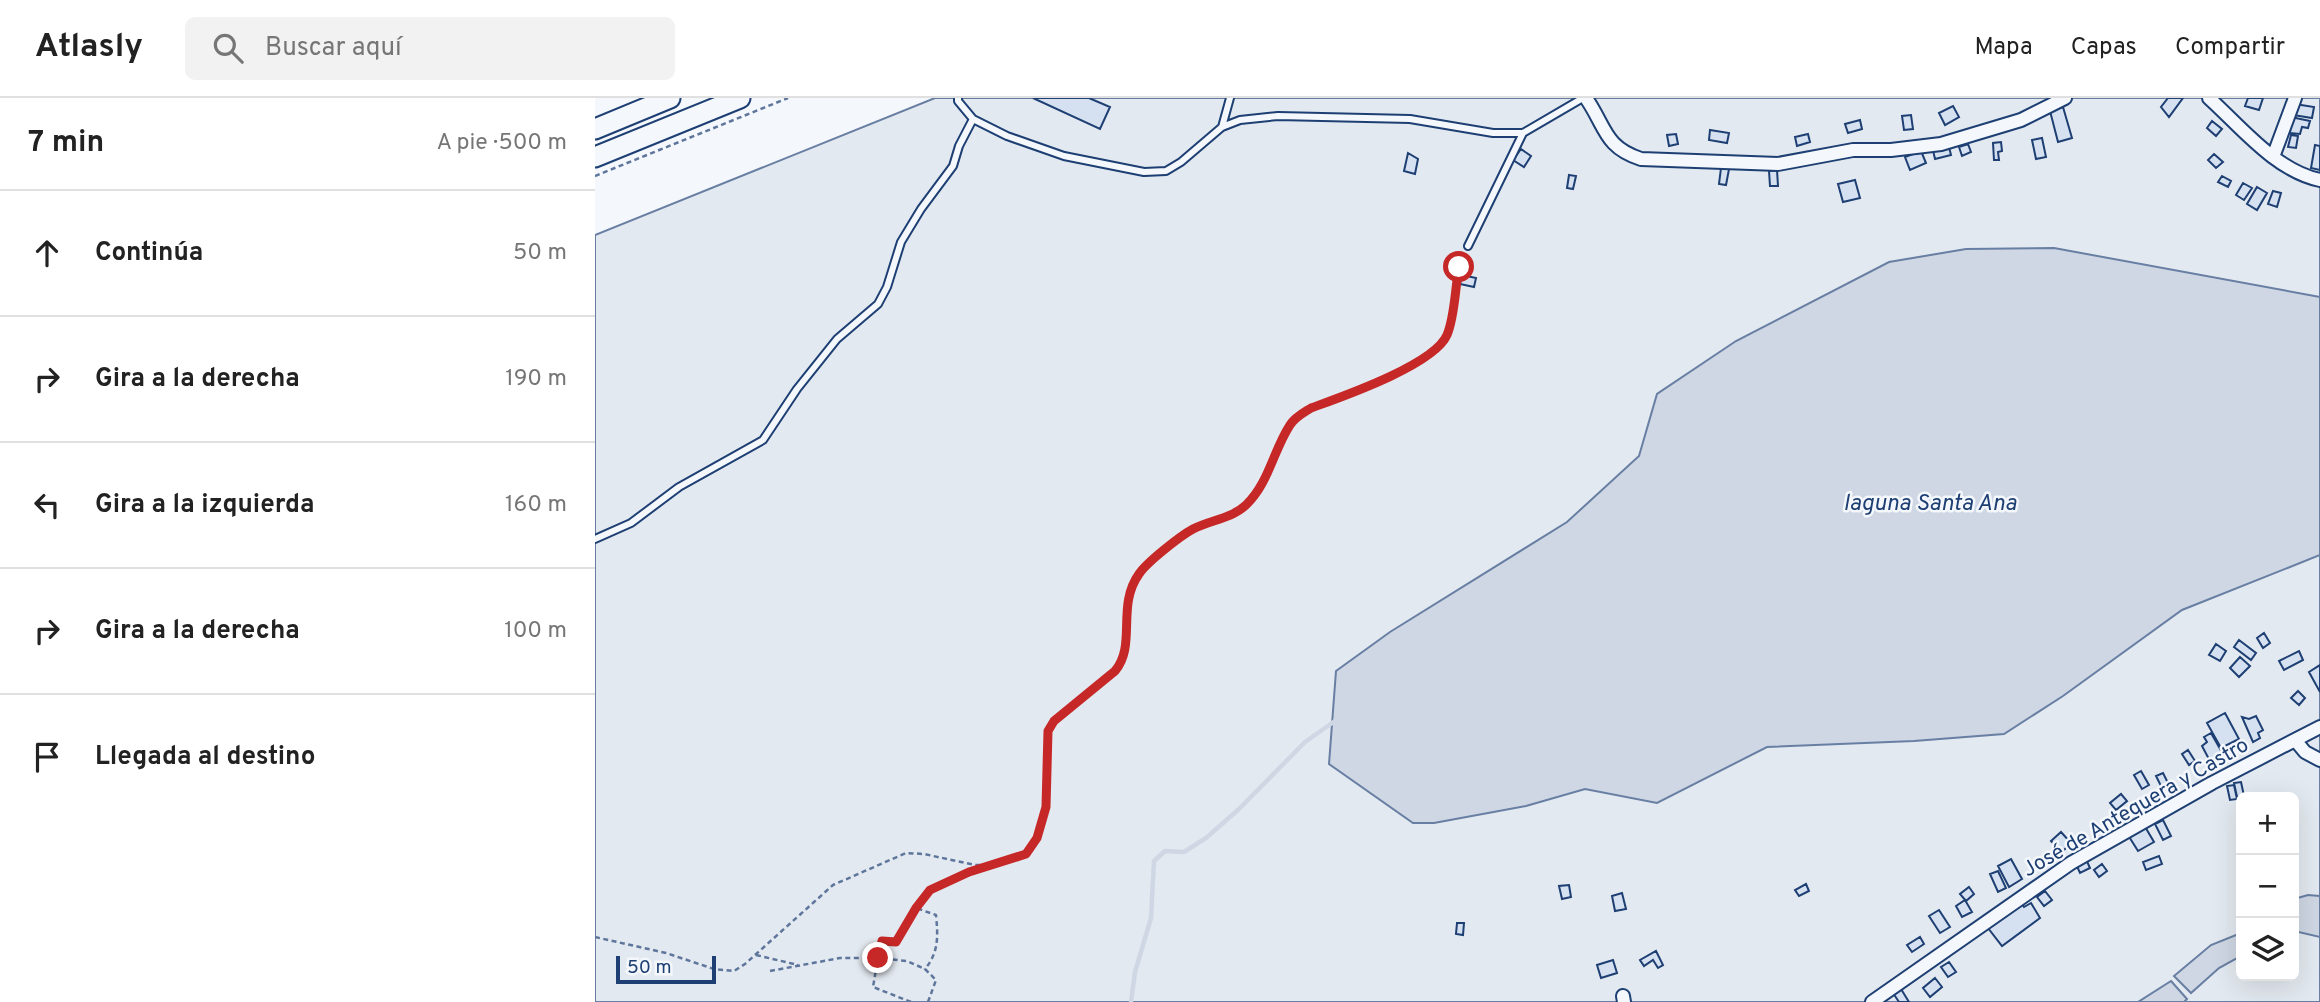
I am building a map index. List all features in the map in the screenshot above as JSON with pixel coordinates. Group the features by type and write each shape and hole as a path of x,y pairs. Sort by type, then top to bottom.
{"highway":[{"path":"595,129 670,98"},
{"path":"595,157 740,98"}],"street":[{"path":"1584,98 1609,139 1623,153 1641,159 1778,164 1853,150 1891,150 1941,144 2021,120 2065,98"},
{"path":"2209,98 2273,157 2309,178 2320,180"},
{"path":"2273,157 2295,98"},
{"name":"José de Antequera y Castro","path":"1872,1002 2071,863 2212,783 2320,727"},
{"path":"2295,740 2305,752 2320,761"}],"lane":[{"path":"958,98 958,102 973,119 995,131 1064,156 1144,172 1166,171 1181,162 1222,127 1240,120 1278,116 1410,119 1493,133 1523,133 1584,98"},
{"path":"1222,127 1230,98"},
{"path":"595,539 631,523 679,487 763,440 797,389 837,339 878,304 887,287 901,242 921,208 953,166 959,146 973,119"},
{"path":"1468,246 1523,133"}],"path":[{"path":"595,176 788,98"},
{"path":"911,1002 873,986 882,941 896,942 930,890 990,865 1026,854 1037,838 1046,807 1048,731 1054,721 1121,664 1125,646 1126,603 1140,572 1193,529 1231,516 1243,508 1265,480 1290,424 1300,415 1394,374 1433,352 1445,339 1450,325 1459,267 1468,246"},
{"path":"595,937 666,953 714,969 734,971 756,955 833,885 906,853 925,854 975,865 990,865"},
{"path":"916,908 936,915 938,942 933,959 925,969"},
{"path":"756,955 801,965"},
{"path":"770,971 840,958 907,961 925,969 936,980 928,1002"}],"shaded area":[{"path":"935,98 2320,98 2320,1002 595,1002 595,235"}],"water":[{"name":"laguna Santa Ana","path":"2054,248 2320,297 2320,555 2182,610 2063,696 2004,734 1767,747 1657,803 1585,789 1526,806 1434,823 1413,823 1329,764 1336,671 1390,632 1567,522 1639,456 1657,394 1736,341 1889,262 1966,249"},
{"path":"2320,896 2320,937 2299,932 2299,898"},
{"path":"2236,935 2236,959 2219,968 2191,993 2174,976 2211,945"},
{"path":"2171,981 2187,999 2184,1002 2138,1002"}],"building":[{"path":"1033,98 1089,98 1110,107 1100,129"},
{"path":"2168,98 2183,98 2169,117 2161,107"},
{"path":"2248,98 2263,98 2259,110 2245,106"},
{"path":"2295,104 2314,107 2312,118 2293,115"},
{"path":"1953,106 1959,117 1945,125 1939,113"},
{"path":"2063,107 2072,138 2058,142 2050,111"},
{"path":"1911,115 1913,129 1904,130 1902,116"},
{"path":"2291,117 2310,121 2308,128 2302,127 2300,134 2290,133"},
{"path":"1860,120 1862,129 1848,133 1845,124"},
{"path":"2212,121 2222,129 2216,136 2207,128"},
{"path":"1710,130 1729,133 1727,143 1709,140"},
{"path":"1676,134 1678,144 1669,146 1667,135"},
{"path":"1808,134 1810,142 1797,146 1795,137"},
{"path":"2291,135 2298,136 2296,148 2288,147"},
{"path":"2042,138 2046,157 2036,159 2032,140"},
{"path":"2001,142 1999,160 1994,160 1993,143"},
{"path":"1948,143 1951,155 1935,159 1932,146"},
{"path":"1968,144 1971,152 1962,156 1959,147"},
{"path":"2315,145 2320,146 2320,170 2311,168"},
{"path":"1521,149 1531,156 1524,167 1513,160"},
{"path":"1921,151 1926,163 1910,170 1905,157"},
{"path":"1408,153 1418,159 1415,174 1404,171"},
{"path":"2214,154 2223,162 2216,168 2208,160"},
{"path":"1721,168 1729,169 1726,185 1719,184"},
{"path":"1777,170 1778,186 1770,186 1769,171"},
{"path":"1569,175 1576,176 1573,189 1567,188"},
{"path":"2222,176 2231,181 2228,187 2218,182"},
{"path":"1855,180 1860,198 1843,202 1838,184"},
{"path":"2243,183 2252,188 2244,200 2236,195"},
{"path":"2257,187 2267,193 2257,210 2247,204"},
{"path":"2273,191 2281,193 2277,207 2268,204"},
{"path":"1462,275 1476,278 1474,287 1460,284"},
{"path":"2264,633 2270,643 2263,648 2257,638"},
{"path":"2239,640 2256,653 2251,660 2234,647"},
{"path":"2216,644 2226,651 2220,661 2209,655"},
{"path":"2299,651 2303,660 2284,670 2279,661"},
{"path":"2240,657 2250,666 2239,677 2230,668"},
{"path":"2320,665 2320,692 2309,672"},
{"path":"2298,691 2305,698 2299,705 2291,698"},
{"path":"2225,713 2239,739 2221,748 2207,723"},
{"path":"2256,716 2263,730 2258,733 2260,738 2253,742 2242,717 2249,719"},
{"path":"2211,733 2223,754 2211,763 2202,746 2207,742 2204,737"},
{"path":"2188,750 2195,761 2189,765 2182,754"},
{"path":"2141,771 2149,785 2142,789 2134,775"},
{"path":"2163,773 2169,785 2162,788 2156,776"},
{"path":"2241,782 2243,792 2236,792 2234,783"},
{"path":"2234,785 2236,799 2230,800 2227,786"},
{"path":"2121,794 2127,801 2116,810 2110,803"},
{"path":"2163,820 2171,836 2163,840 2155,824"},
{"path":"2144,825 2154,842 2138,851 2128,835"},
{"path":"2061,832 2071,843 2062,852 2051,841"},
{"path":"2159,856 2162,864 2146,870 2143,862"},
{"path":"2085,857 2090,868 2080,873 2075,862"},
{"path":"2011,859 2022,879 2009,887 1998,866"},
{"path":"2102,864 2107,871 2099,877 2094,870"},
{"path":"1998,871 2006,888 1998,892 1990,874"},
{"path":"1806,884 1809,891 1799,896 1795,890"},
{"path":"1569,885 1571,897 1562,899 1559,886"},
{"path":"1969,887 1974,894 1966,901 1960,894"},
{"path":"2045,891 2052,900 2044,906 2037,897"},
{"path":"1622,893 1626,909 1615,911 1612,896"},
{"path":"1965,900 1972,912 1962,917 1956,906"},
{"path":"2031,903 2040,918 2002,946 1988,928 2022,904 2024,907"},
{"path":"1939,910 1950,927 1940,933 1929,916"},
{"path":"1457,923 1464,923 1463,935 1456,934"},
{"path":"1920,937 1924,944 1912,952 1907,945"},
{"path":"1656,951 1663,965 1658,968 1653,960 1644,966 1640,960"},
{"path":"1613,960 1617,973 1601,978 1597,965"},
{"path":"1949,962 1956,972 1948,977 1941,967"},
{"path":"1935,978 1942,987 1930,997 1923,988"},
{"path":"1901,989 1909,1002 1899,1002 1893,993"}],"waterway":[{"path":"1131,1002 1135,972 1151,918 1154,861 1165,851 1184,852 1206,838 1239,809 1305,742 1335,721"}],"route":[{"path":"878,958 882,941 896,942 930,890 969,872 1026,854 1037,838 1046,807 1048,731 1054,721 1121,664 1125,646 1126,603 1140,572 1193,529 1231,516 1243,508 1265,480 1290,424 1300,415 1394,374 1433,352 1445,339 1450,325 1459,267"}]}
